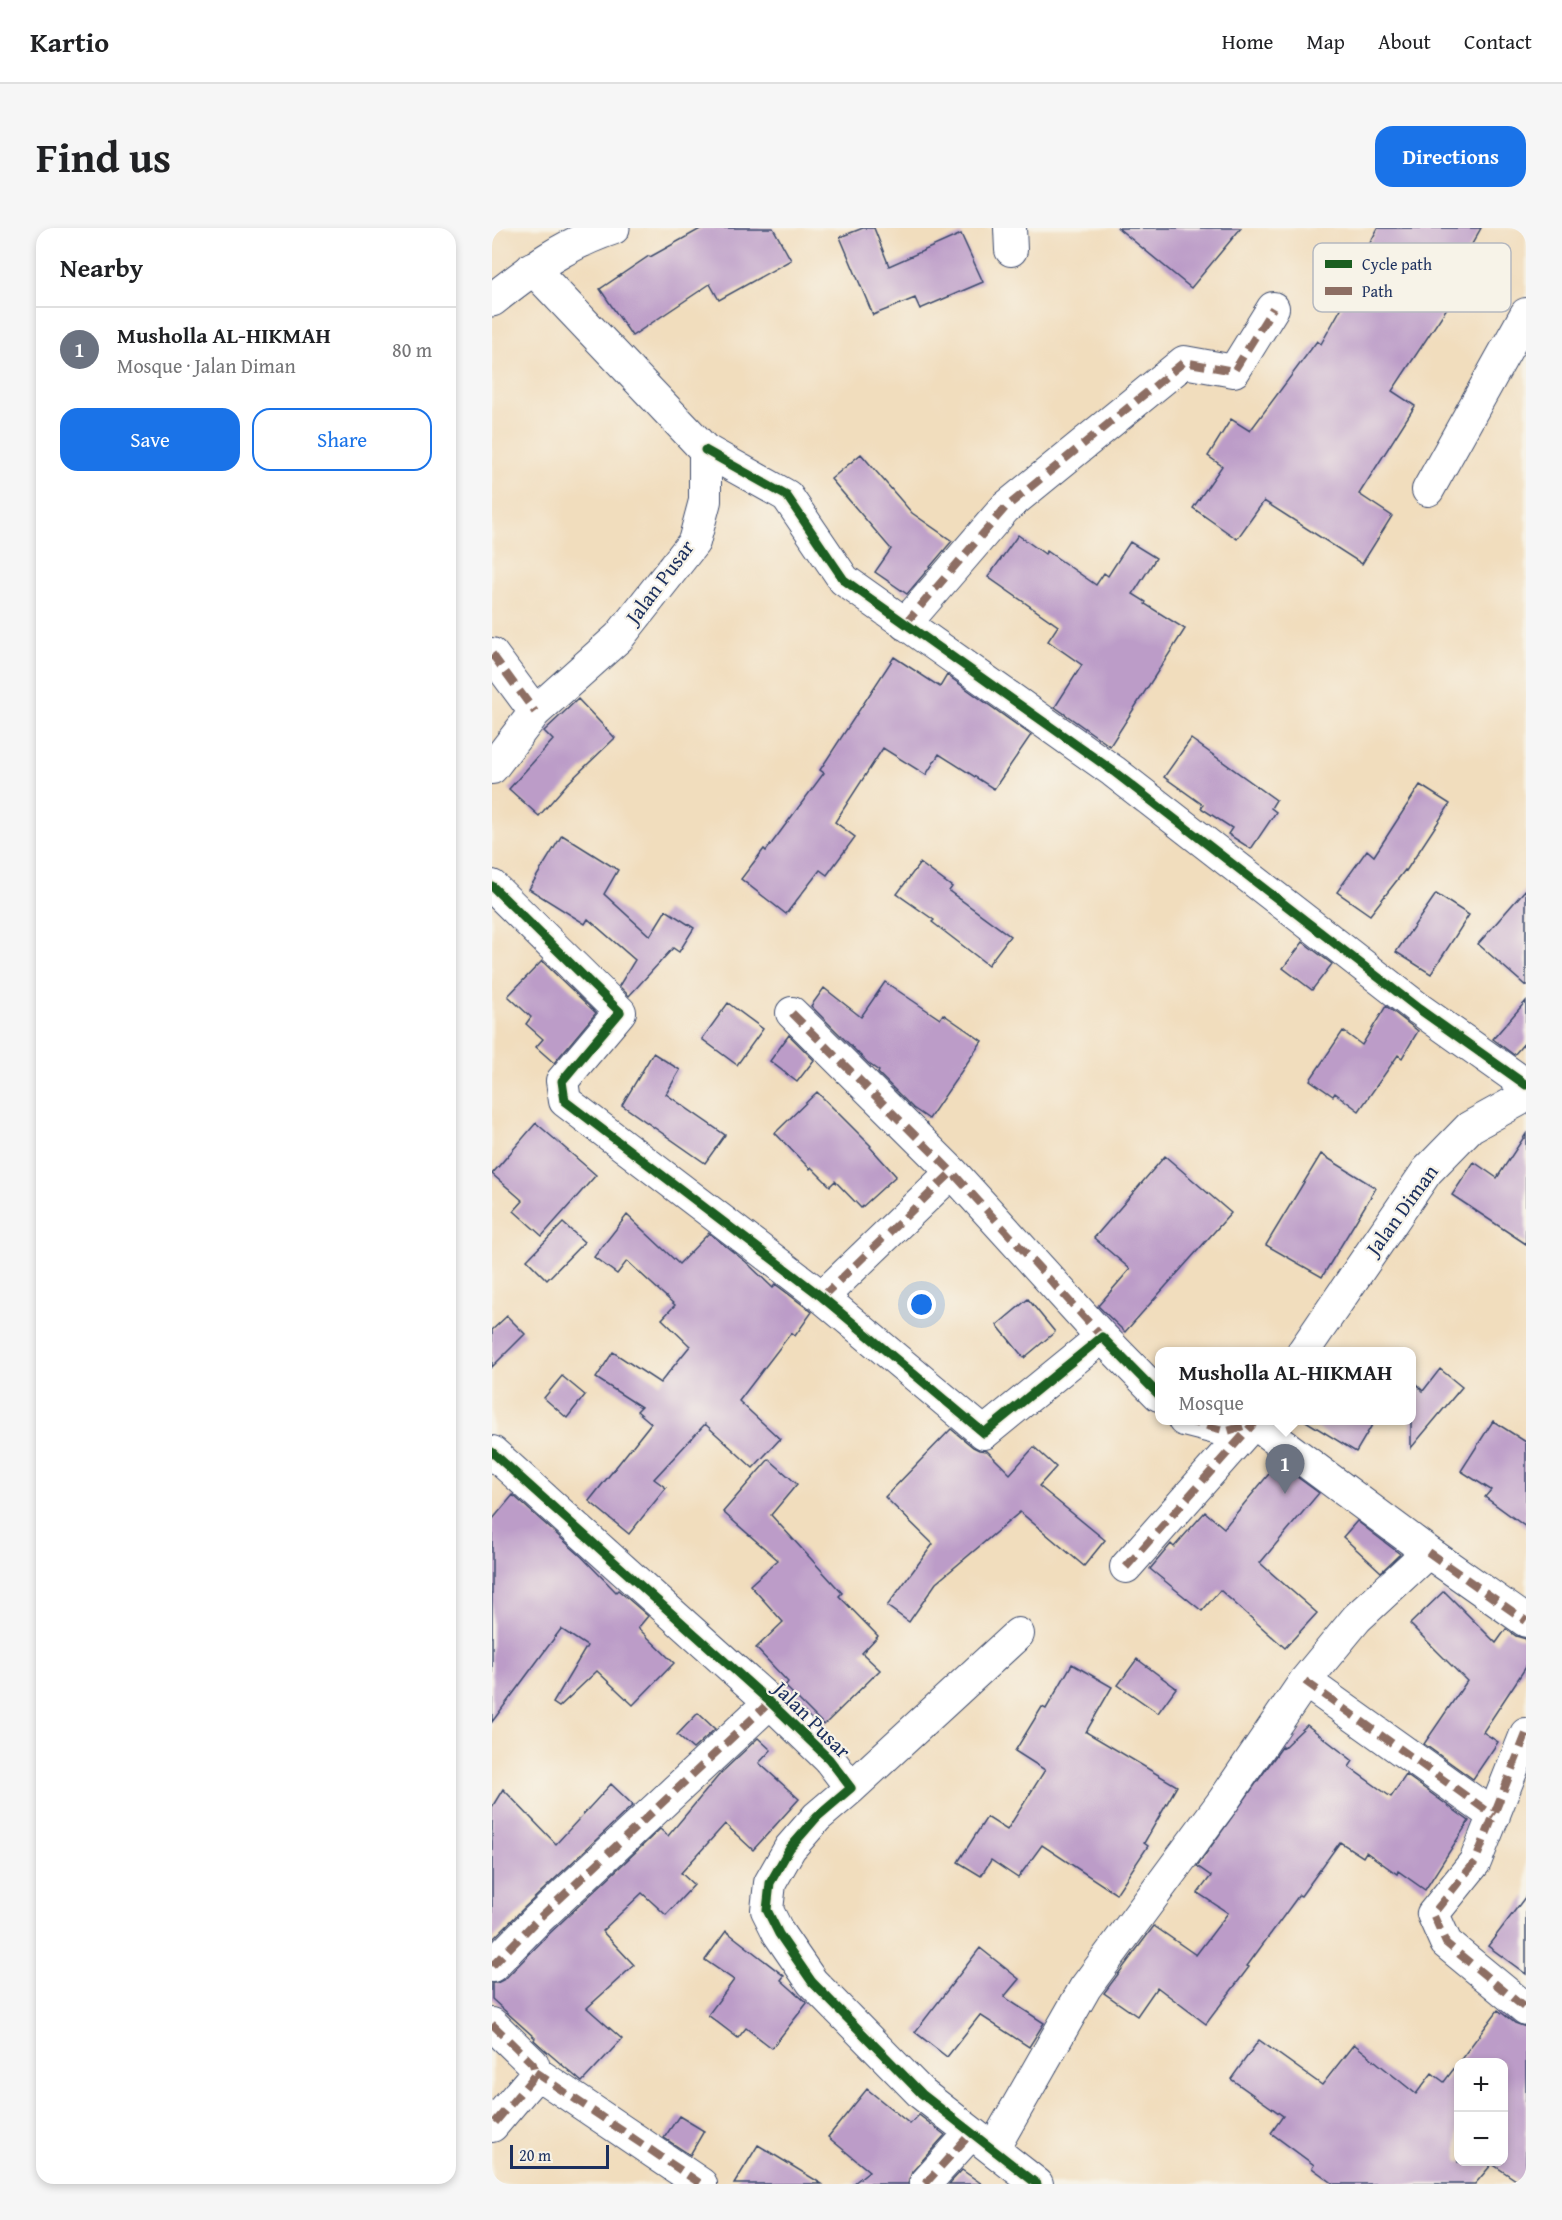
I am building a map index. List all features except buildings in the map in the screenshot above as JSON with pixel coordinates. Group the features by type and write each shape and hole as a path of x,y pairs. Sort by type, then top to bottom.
{"main road":[{"path":"492,300 532,268 583,238 613,228"}],"street":[{"path":"532,268 705,450 787,496 844,580 1113,771 1419,1009 1526,1085"},
{"path":"905,624 1005,508 1184,362 1234,371 1273,308"},
{"path":"1428,490 1526,314"},
{"name":"Jalan Pusar","path":"492,768 534,712 619,637 694,542 705,501 705,450"},
{"path":"492,654 534,712"},
{"path":"492,886 620,1012 562,1081 565,1101 822,1297 984,1433 1102,1337"},
{"path":"792,1013 952,1172 1102,1337 1155,1391"},
{"name":"Jalan Diman","path":"1307,1347 1427,1171 1470,1128 1526,1096"},
{"path":"822,1297 952,1172"},
{"path":"1204,1425 1227,1431 1246,1425"},
{"path":"1126,1567 1252,1425"},
{"path":"1259,1425 1428,1552 1526,1621"},
{"name":"Jalan Pusar","path":"492,1452 770,1702 829,1759 851,1788 817,1817 789,1848 770,1883 767,1910 779,1934 812,1982 922,2094 1037,2184"},
{"path":"925,2184 982,2141 1085,1988 1224,1800 1305,1681 1357,1618 1428,1552"},
{"path":"851,1788 1018,1634"},
{"path":"1305,1681 1494,1816"},
{"path":"492,1966 537,1920 770,1702"},
{"path":"1526,1734 1475,1862 1433,1914 1446,1943 1526,2009"},
{"path":"492,2024 533,2064 535,2072 531,2080 492,2126"},
{"path":"535,2072 701,2184"}],"marked path":[{"path":"905,624 1005,508 1184,362 1234,371 1273,308"},
{"path":"492,654 535,712"},
{"path":"792,1013 952,1172 1102,1337"},
{"path":"822,1297 952,1172"},
{"path":"1204,1425 1227,1431 1247,1425"},
{"path":"1126,1567 1252,1425"},
{"path":"1428,1552 1526,1621"},
{"path":"1305,1681 1494,1816"},
{"path":"492,1966 537,1920 770,1702"},
{"path":"1526,1734 1475,1862 1433,1914 1446,1943 1526,2009"},
{"path":"492,2024 533,2064 535,2072 531,2080 492,2126"},
{"path":"535,2072 701,2184"},
{"path":"925,2184 971,2133"}],"cycle path":[{"path":"705,450 787,496 844,580 1113,771 1419,1009 1526,1085"},
{"path":"492,886 620,1012 562,1081 565,1101 822,1297 984,1433 1102,1337 1155,1391"},
{"path":"492,1452 770,1702 829,1759 851,1788 817,1817 790,1848 770,1883 767,1910 779,1934 812,1982 922,2094 1037,2184"}],"place":[{"name":"Musholla AL-HIKMAH","path":"1285,1494"}]}
